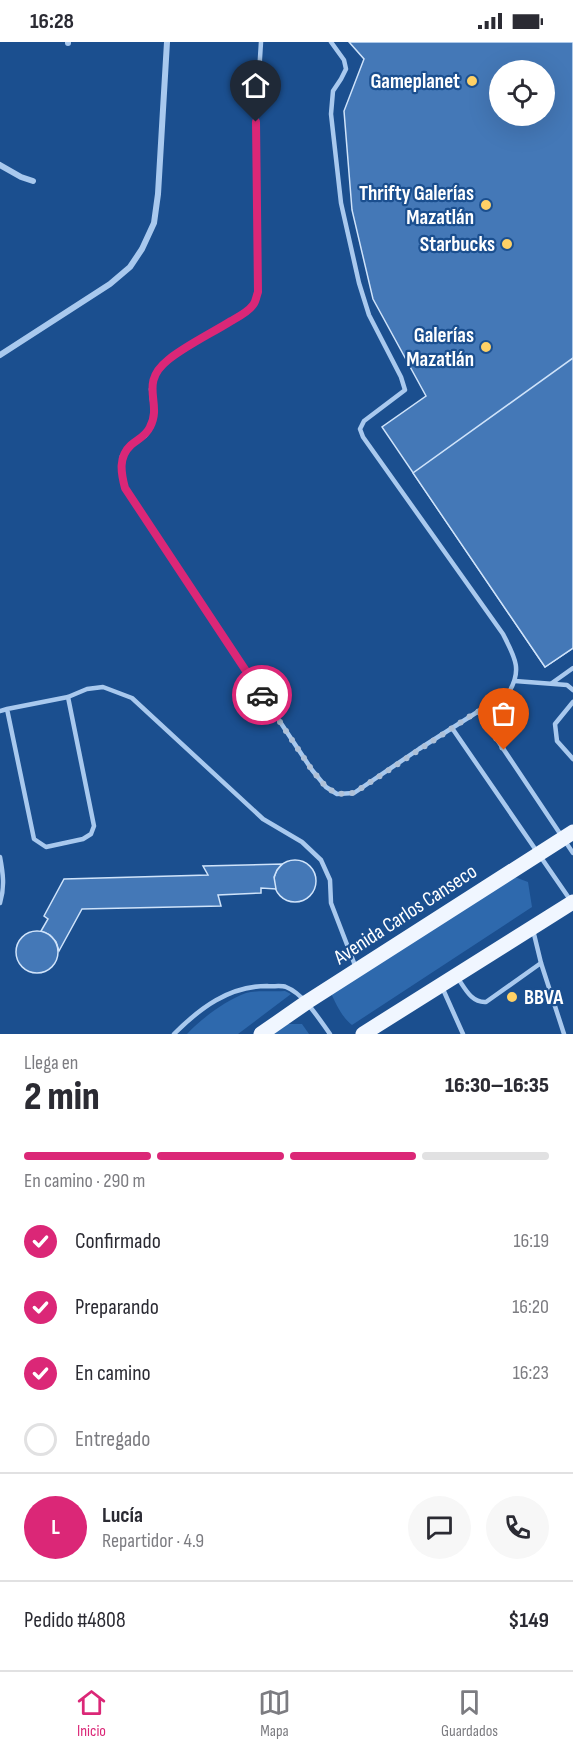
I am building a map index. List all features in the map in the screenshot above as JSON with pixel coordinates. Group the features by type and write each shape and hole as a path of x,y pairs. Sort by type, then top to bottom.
{"main road":[{"name":"Avenida Carlos Canseco","path":"261,1034 568,835"},
{"path":"363,1034 573,903"}],"street":[{"path":"0,355 110,284 130,267 142,249 154,223 158,194 166,42"},
{"path":"0,165 33,181"}],"lane":[{"path":"261,42 256,122 258,292 255,302 239,316 168,360 154,374 152,424 145,435 130,446 122,456 121,472 125,488 312,770 326,787 337,794 354,793 509,692 517,671 515,658 503,634 363,437 360,429 364,421 405,390 401,377 369,315 359,283 341,203 331,114 333,91 346,69 344,60 331,42"},
{"path":"552,683 573,668"},
{"path":"515,681 567,685 573,690"},
{"path":"0,711 68,697 87,688 103,687 132,698 263,819 302,842 321,860 330,880 331,903 357,970"},
{"path":"7,709 34,839 46,847 83,839 91,834 94,826 68,697"},
{"path":"573,702 555,724 557,741 573,759"},
{"path":"478,711 568,835 573,854"},
{"path":"452,728 573,903"},
{"path":"0,857 4,888 0,903"},
{"path":"532,927 564,1034"},
{"path":"456,975 474,1001 480,1003 486,1002 541,963"},
{"path":"440,985 463,1034"},
{"path":"174,1034 196,1012 212,1001 237,990 260,986 285,987 308,1002 330,1034"}],"shaded area":[{"path":"512,876 528,882 532,907 352,1025 345,1018 330,991"},
{"path":"285,991 291,994 238,1034 187,1034 199,1022 238,996 255,992"},
{"path":"285,1024 302,1024 309,1034 271,1034"}],"building":[{"name":"Galerías Mazatlán","path":"349,42 573,42 573,648 545,667 382,427 426,396 373,299 352,210 344,111 364,59"},
{"path":"573,358 573,648 545,667 413,473"},
{"path":"295,860 310,866 316,881 310,896 295,902 280,896 274,881 280,866"},
{"path":"282,864 274,877 276,889 261,888 261,893 218,895 221,906 82,909 59,951 50,935 41,931 48,919 44,916 64,879 208,875 203,866"},
{"path":"37,931 52,937 58,952 52,967 37,973 22,967 16,952 22,937"}],"way so far":[{"path":"262,695 312,770 326,787 337,794 354,793 478,711 504,750"}],"place":[{"name":"Gameplanet","path":"472,81"},
{"name":"Thrifty Galerías Mazatlán","path":"486,205"},
{"name":"Starbucks","path":"507,244"},
{"name":"Galerías Mazatlán","path":"486,347"},
{"name":"BBVA","path":"512,997"}],"route":[{"path":"256,122 258,292 255,302 239,316 168,360 154,374 152,424 145,435 130,446 122,456 121,472 125,488 262,695"}]}
